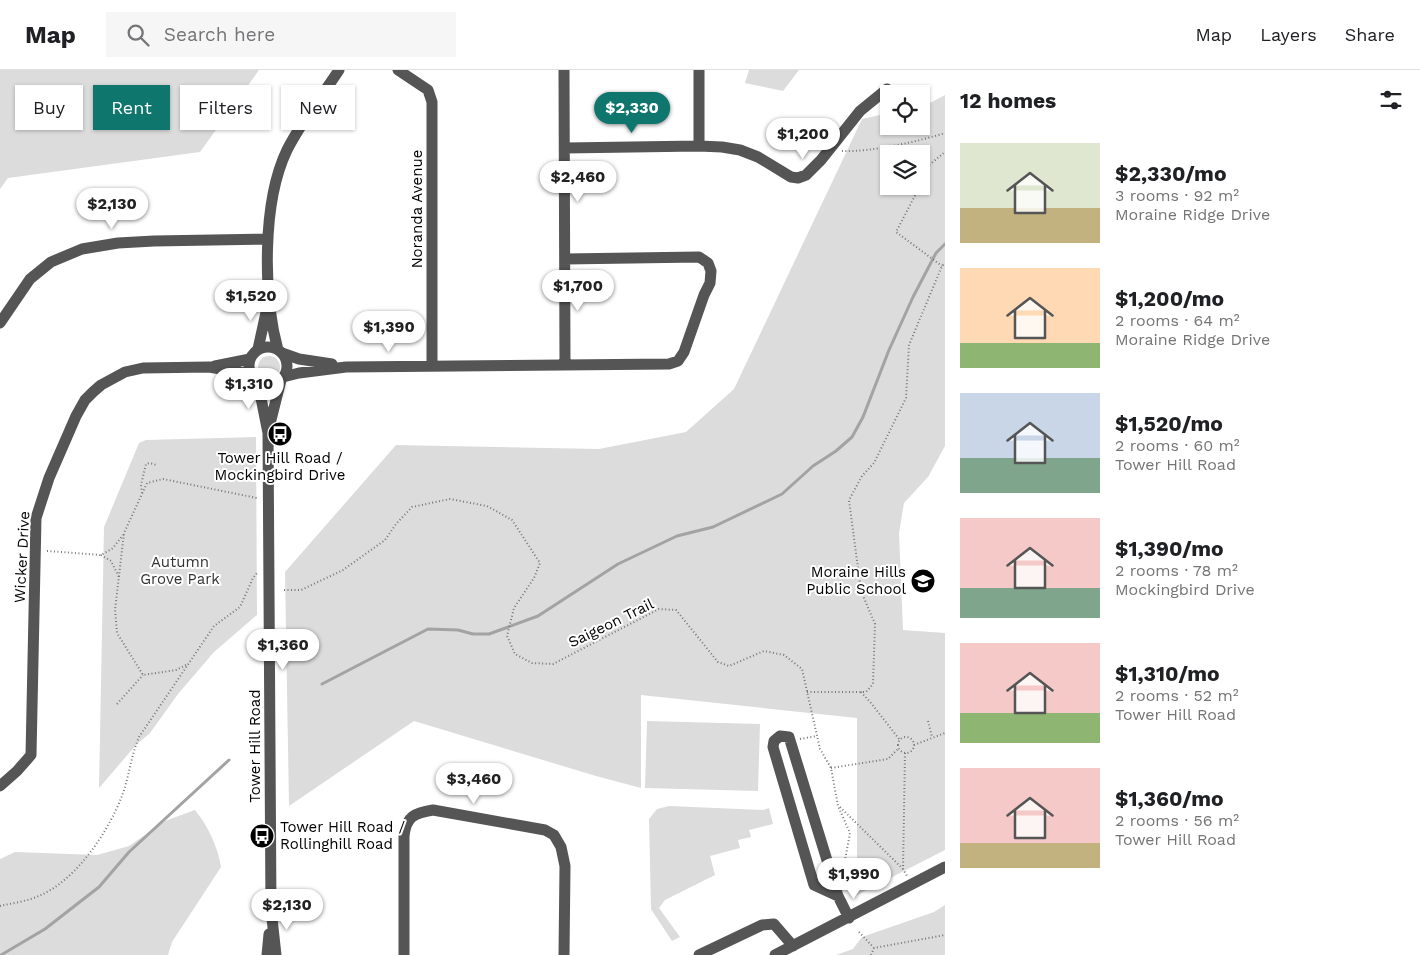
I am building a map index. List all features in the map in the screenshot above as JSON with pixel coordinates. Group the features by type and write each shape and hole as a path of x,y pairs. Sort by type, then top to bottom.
{"street":[{"path":"282,378 287,365 280,351 269,301 268,240 271,204 277,176 287,151 340,70"},
{"name":"Noranda Avenue","path":"398,70 428,90 432,102 432,365"},
{"path":"564,70 565,365"},
{"path":"699,70 699,146"},
{"path":"565,148 699,146 740,150 758,157 791,177 798,178 806,175 860,111 880,94"},
{"path":"0,323 30,279 51,262 82,249 118,243 154,241 268,240"},
{"path":"269,301 258,349 250,359 249,370 254,378 270,385 282,378 299,373 346,366 669,364 678,361 684,352 710,283 711,271 708,263 699,257 565,258"},
{"path":"258,349 266,347 299,359 346,366"},
{"name":"Wicker Drive","path":"0,786 18,771 31,755 36,518 49,478 85,400 101,385 125,372 143,368 209,367 250,359"},
{"name":"Wicker Drive","path":"209,367 254,378"},
{"name":"Tower Hill Road","path":"254,378 268,433 271,909 267,955"},
{"name":"Tower Hill Road","path":"268,433 282,378"},
{"path":"838,896 814,885 773,747 774,741 780,736 789,737 838,896 849,918"},
{"path":"404,955 405,825 420,812 433,810 545,830 554,836 561,847 564,866 564,955"},
{"path":"775,955 945,868"},
{"name":"Tower Hill Road","path":"271,909 276,955"},
{"path":"699,955 762,925 774,924 793,946"}],"path":[{"path":"829,150 859,152 932,137 945,132"},
{"path":"930,164 945,152"},
{"path":"916,195 896,232 942,266"},
{"path":"807,692 866,692 873,684 875,624 861,591 849,500 862,476 874,463 906,398 909,345 942,266 945,263"},
{"path":"142,495 141,484 146,464 156,465"},
{"path":"101,555 113,548 124,533 147,483 162,479 257,498"},
{"name":"Saigeon Trail","path":"284,590 301,590 343,570 385,540 396,524 412,507 450,499 487,506 512,520 540,563 534,578 514,608 507,636 515,654 532,663 553,664 659,609 676,610 718,662 729,666 764,651 784,655 802,669 820,749 831,768 838,806 850,833 845,860 856,897"},
{"path":"124,533 115,610 117,633 143,675"},
{"path":"47,551 101,555 111,561 119,577"},
{"path":"0,906 40,896 60,885 81,863 111,822 123,794 133,752 139,737 214,626 240,607 252,578 257,573"},
{"path":"117,704 143,675 176,670 188,664"},
{"path":"861,692 872,703 899,739"},
{"path":"928,721 932,737"},
{"path":"906,754 912,750 914,745 945,733"},
{"path":"790,740 818,736"},
{"path":"831,768 888,759 898,749 899,739 905,736 913,741 914,745"},
{"path":"898,749 906,754"},
{"path":"903,869 906,754"},
{"path":"838,806 903,869 911,885"},
{"path":"859,932 874,948"},
{"path":"874,948 945,936"},
{"path":"871,955 874,948"}],"green space":[{"path":"0,70 259,70 248,85 180,85 180,130 216,130 200,152 8,178 0,189"},
{"path":"749,70 799,70 783,91 745,83"},
{"path":"945,95 945,446 928,477 904,503 899,533 903,630 945,633 945,850 857,895 857,718 641,695 641,788 414,721 289,806 285,572 396,445 599,449 686,432 734,389 862,119 880,115 880,135 930,135 930,103"},
{"path":"269,356 277,359 280,367 277,375 269,378 261,375 258,367 261,359"},
{"name":"Autumn Grove Park","path":"256,437 257,615 214,652 178,694 150,733 136,745 99,788 104,527 139,443 146,440"},
{"path":"647,721 760,724 758,791 645,788"},
{"path":"669,806 763,810 769,808 773,824 749,830 751,837 738,840 740,848 710,856 715,875 665,900 659,908 680,937 672,941 651,909 649,819 657,809"},
{"path":"195,810 212,837 221,867 172,942 168,955 0,955 0,859 15,852 97,855 129,846 165,821"},
{"path":"945,905 945,955 836,955 853,949 862,937 934,912"}],"waterway":[{"path":"322,684 428,629 489,634 538,616 618,564 677,536 713,527 782,494 813,466 836,451 852,437 863,417 889,350 913,297 936,253 945,244"},
{"path":"1,955 45,929 99,887 129,852 229,760"}],"place":[{"name":"Tower Hill Road / Mockingbird Drive","path":"280,434"},
{"name":"Moraine Hills Public School","path":"923,581"},
{"name":"Tower Hill Road / Rollinghill Road","path":"262,836"}]}
